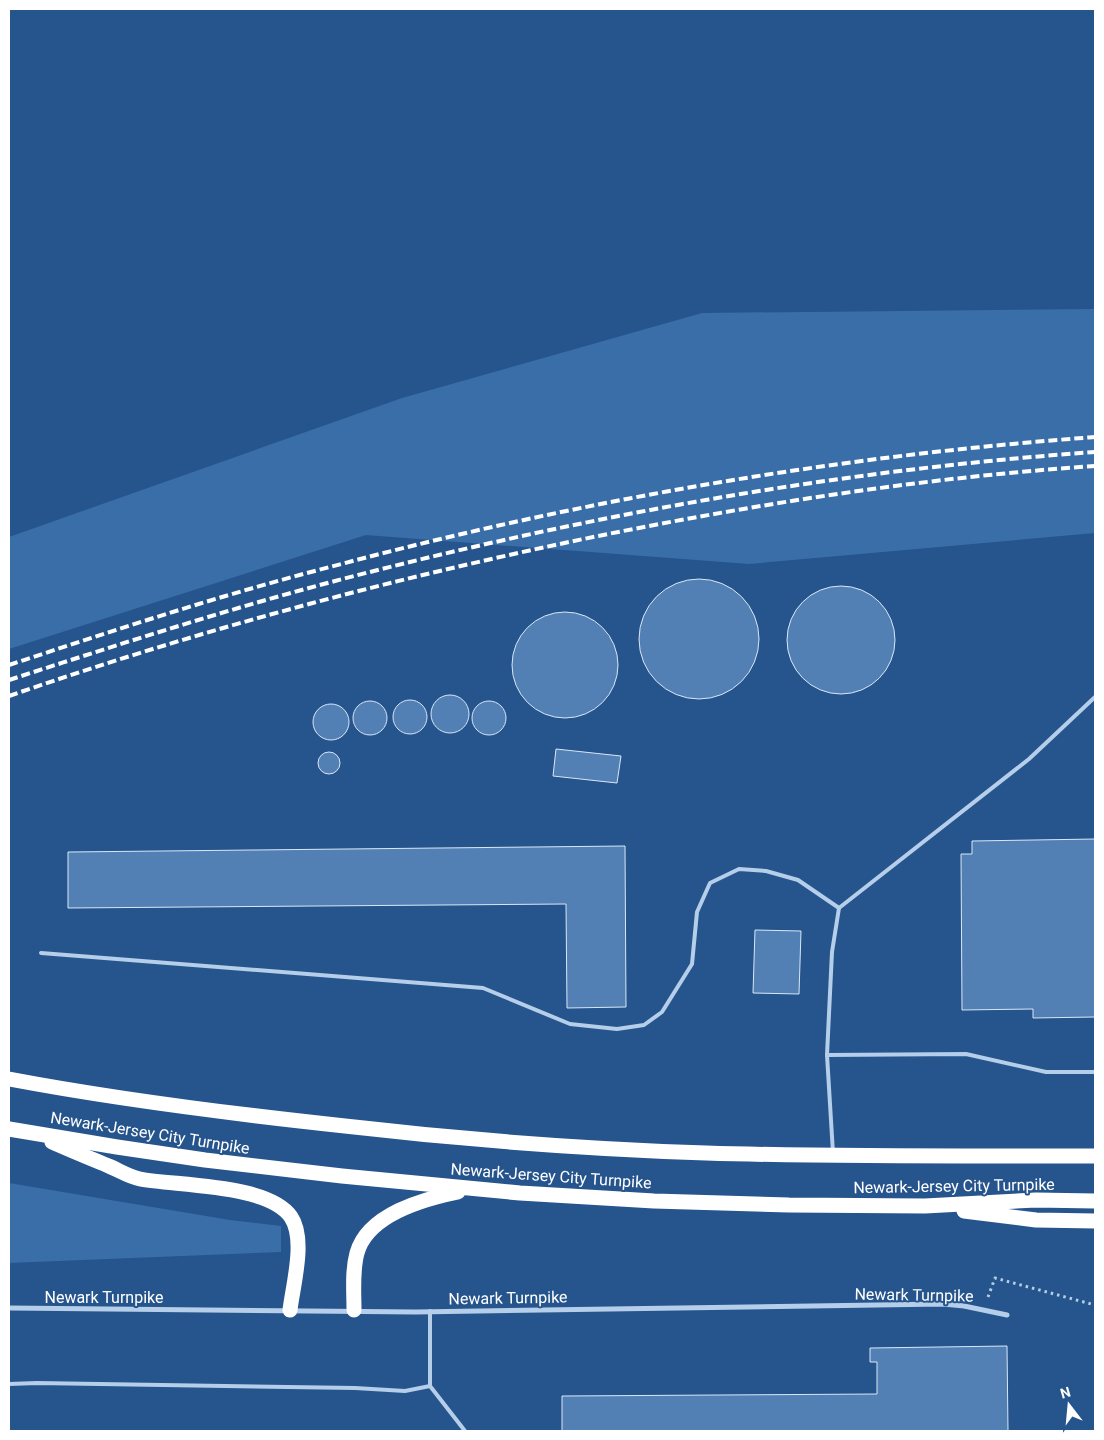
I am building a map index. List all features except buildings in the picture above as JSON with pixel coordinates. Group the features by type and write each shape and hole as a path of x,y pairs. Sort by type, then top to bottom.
{"highway":[{"name":"Newark-Jersey City Turnpike","path":"9,1079 220,1112 398,1132 615,1149 704,1153 833,1155 1095,1156"},
{"name":"Newark-Jersey City Turnpike","path":"9,1129 206,1160 471,1189 663,1201 925,1206 1036,1200 1095,1201"},
{"path":"25,1131 138,1178 245,1193 266,1198 278,1204 292,1218 298,1236 290,1310"},
{"path":"354,1310 356,1259 361,1242 371,1230 393,1214 411,1205 471,1189"},
{"path":"925,1206 1036,1220 1095,1221"}],"street":[{"name":"Newark Turnpike","path":"9,1308 430,1311 943,1304 984,1309 1007,1315"}],"lane":[{"path":"833,1155 827,1055 832,952 839,908 1029,759 1095,697"},
{"path":"41,952 483,988 570,1024 616,1029 644,1025 662,1012 692,964 697,912 710,883 739,869 766,871 798,880 839,908"},
{"path":"827,1055 966,1054 1046,1072 1095,1072"},
{"path":"430,1311 430,1386 465,1431"},
{"path":"9,1384 354,1388 405,1391 430,1386"}],"path":[{"path":"984,1309 995,1278 1095,1305"}],"shaded area":[{"path":"1095,309 1095,533 749,564 366,535 9,649 9,537 402,398 702,313"},
{"path":"9,1183 230,1220 281,1226 281,1252 9,1263"}],"railway":[{"path":"9,665 208,601 330,567 424,543 614,501 805,469 902,456 998,445 1095,437"},
{"path":"9,680 171,628 294,592 428,558 617,516 807,484 903,471 1095,452"},
{"path":"9,696 157,648 306,605 381,585 532,550 668,522 850,492 972,477 1095,466"}]}
